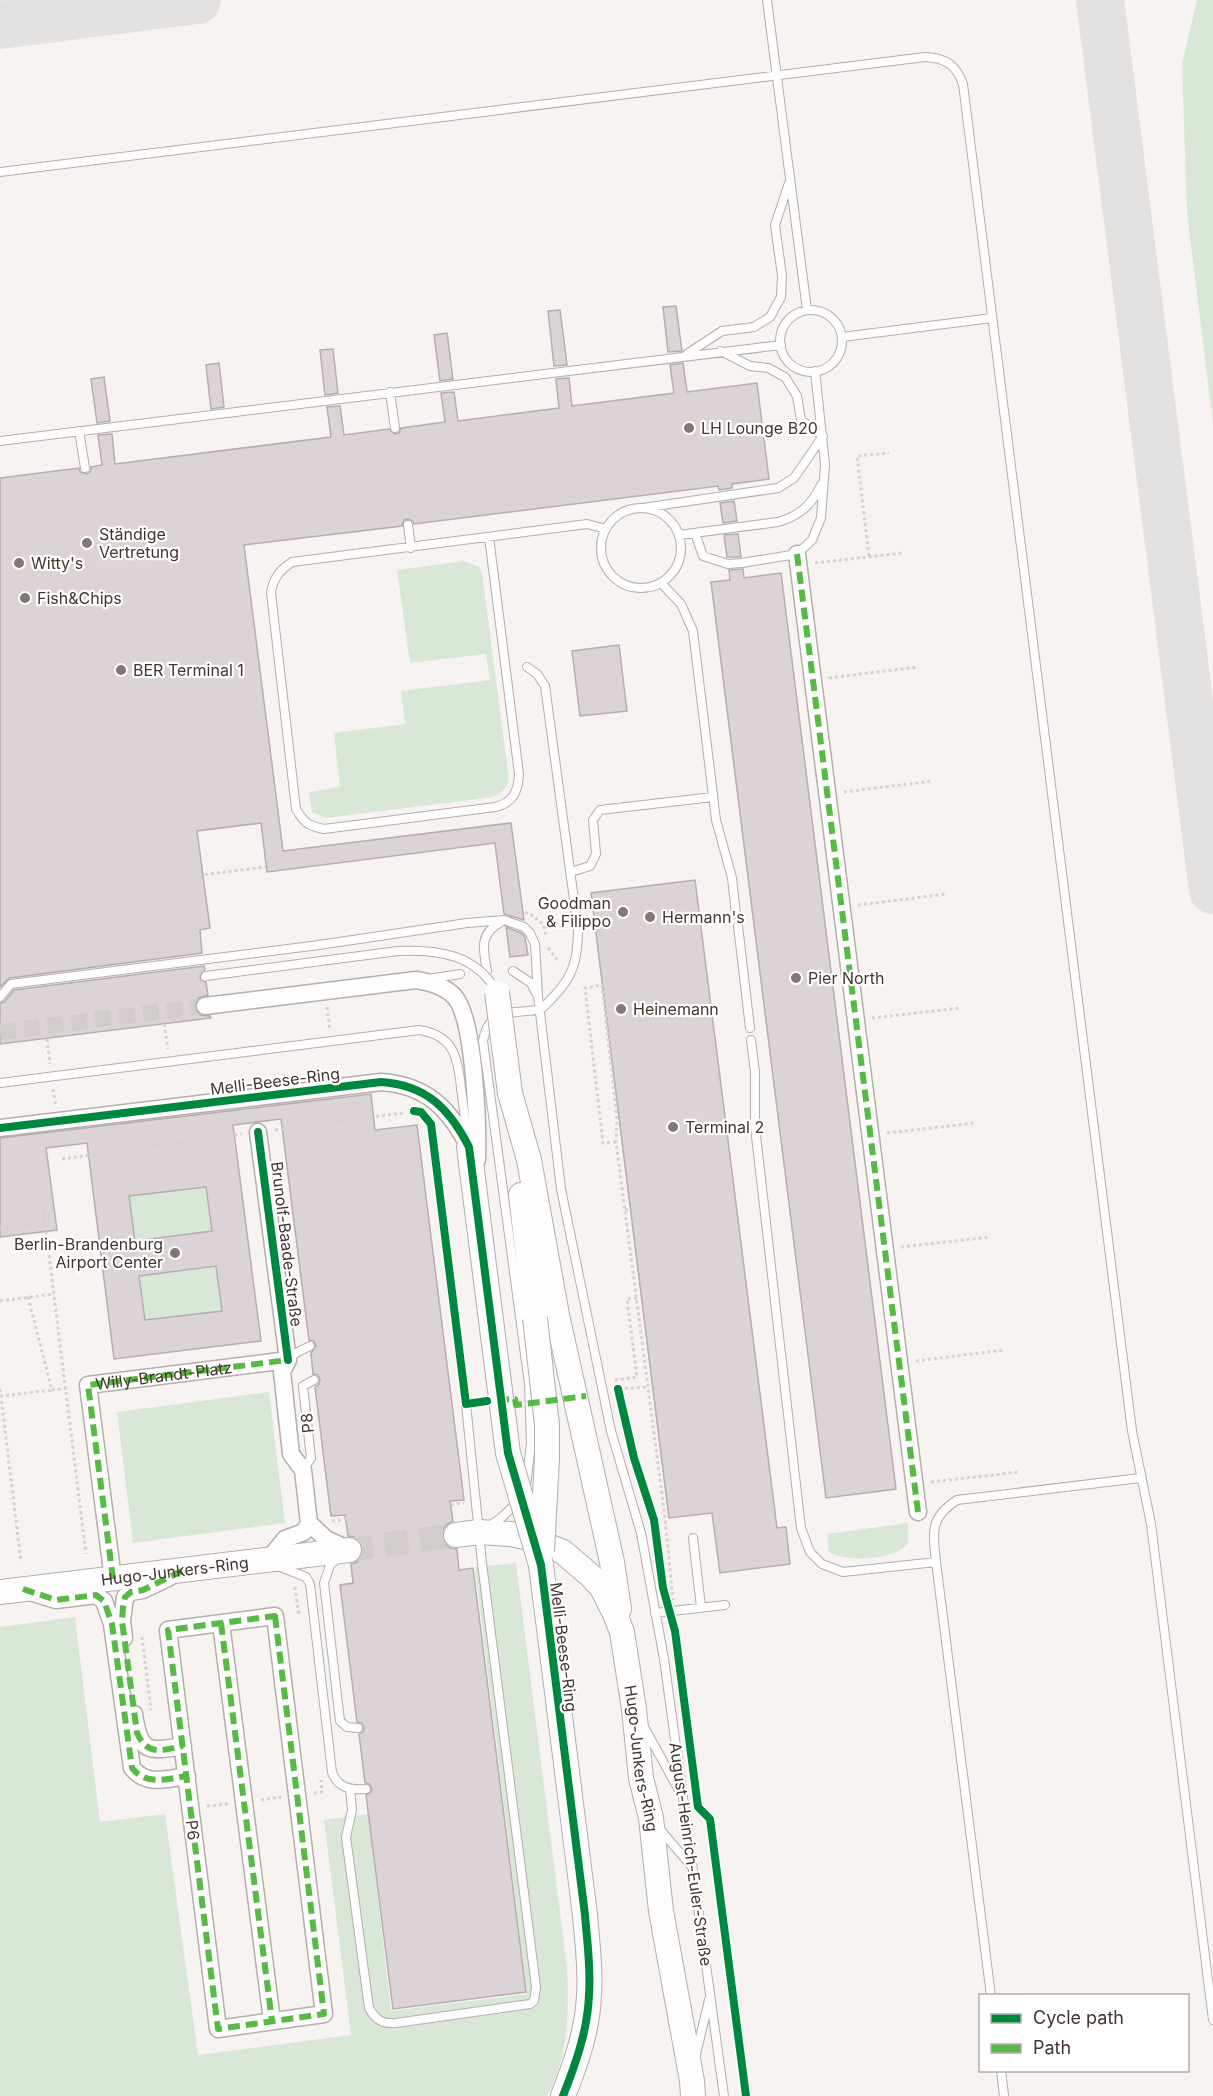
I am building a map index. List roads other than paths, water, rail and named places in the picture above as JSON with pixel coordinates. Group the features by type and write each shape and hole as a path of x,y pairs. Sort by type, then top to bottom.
{"street":[{"path":"797,560 918,1512"},
{"name":"Melli-Beese-Ring","path":"205,1006 416,980 444,989 454,997 465,1017 477,1109 472,1154 476,1203 508,1453 541,1565 585,1915 589,1965 586,2022 574,2067 563,2096"},
{"name":"Melli-Beese-Ring","path":"492,981 510,1093 545,1395 548,1458 541,1565"},
{"name":"Melli-Beese-Ring","path":"0,1128 381,1082 407,1086 430,1097 451,1117 472,1154"},
{"path":"510,1093 529,1160 557,1314 612,1562 622,1632"},
{"name":"Brunolf-Baade-Straße","path":"258,1132 288,1360 282,1372 291,1454 303,1470 316,1522"},
{"name":"Willy-Brandt-Platz","path":"113,1579 88,1385 288,1360"},
{"path":"267,1561 285,1539 304,1532 316,1522 326,1539 349,1550"},
{"name":"Hugo-Junkers-Ring","path":"456,1535 479,1532 511,1534 546,1544 570,1557 602,1588 609,1601 622,1632 634,1709 641,1778 651,1818 662,1911 692,2089"},
{"name":"Hugo-Junkers-Ring","path":"11,1591 349,1550"},
{"path":"182,1571 143,1590 131,1592 125,1597 122,1621 137,1733 140,1740 150,1749 157,1751 183,1746"},
{"path":"11,1591 56,1600 96,1595 104,1601 112,1624 132,1768 144,1779 187,1776"},
{"name":"P6","path":"275,1616 324,2014 218,2029 183,1746 168,1630 275,1616"},
{"path":"221,1623 272,2021"}],"lane":[{"path":"767,0 807,310"},
{"path":"0,172 925,57 938,57 950,63 959,72 963,84 1132,1431 1151,1524 1213,2020"},
{"path":"686,355 722,331 754,327 770,317 781,297 782,276 776,225 790,180"},
{"path":"807,310 817,310 834,319 842,337 838,355 832,363 815,371 796,368 783,354 781,345 784,326 798,313 807,310"},
{"path":"842,337 992,318"},
{"path":"0,441 781,345"},
{"path":"721,351 750,366 768,368 785,377 797,396 801,420 823,436"},
{"path":"695,533 703,556 728,564 797,560 812,540 821,518 824,479 823,436 815,371"},
{"path":"390,393 395,428"},
{"path":"79,431 85,468"},
{"path":"643,508 661,514 675,527 681,548 675,570 661,583 637,588 625,585 614,578 606,568 602,556 602,542 606,529 615,518 643,508 778,488 794,478 823,436"},
{"path":"679,535 793,518 807,508 817,495 824,479"},
{"path":"489,537 519,774 519,786 513,798 504,805 495,807 324,829 310,826 303,821 296,809 272,593 273,582 281,570 292,562 587,524 606,529"},
{"path":"408,525 411,548"},
{"path":"661,583 681,604 693,631 716,820 732,878 736,914"},
{"path":"479,1532 502,1517 520,1500 527,1485 531,1443 529,1384 483,1041 485,1029 495,1017 507,1013 540,1009 571,975 578,948 571,872 545,686 537,674 527,667"},
{"path":"571,872 590,866 596,854 592,820 600,810 713,797"},
{"path":"492,981 483,945 491,927 504,920"},
{"path":"0,997 10,984 504,920"},
{"name":"August-Heinrich-Euler-Straße","path":"504,920 525,927 535,944 538,996 561,1189 611,1431 641,1533 664,1659 724,2096"},
{"path":"738,926 750,1028"},
{"path":"206,976 398,951 425,950 447,954 468,962 492,981"},
{"path":"513,971 531,983 538,996"},
{"path":"416,980 460,974"},
{"name":"Melli-Beese-Ring","path":"0,1083 419,1030 427,1031 444,1040 456,1056 472,1154"},
{"path":"751,1040 755,1072 755,1127 801,1528 810,1552 822,1563 843,1572 936,1562"},
{"path":"350,1789 352,1810 346,1837 369,2008 374,2016 384,2024 396,2023 530,2004 534,2001 536,1987 431,1124 421,1112 414,1111"},
{"path":"288,1360 310,1346"},
{"name":"P8","path":"303,1470 311,1458 303,1386 314,1380"},
{"path":"991,1994 936,1562 933,1535 937,1518 944,1508 957,1500 1140,1478"},
{"path":"693,1538 701,1607"},
{"path":"349,1550 330,1565 324,1582 340,1721 347,1728 358,1728"},
{"path":"267,1561 306,1577 310,1584 332,1772 338,1784 350,1789 366,1789"},
{"path":"655,1613 725,1605"},
{"path":"634,1709 683,1798"},
{"path":"651,1818 693,1867"},
{"path":"692,2089 697,2047 711,1992"},
{"path":"1001,2072 1004,2096"}],"tunnel":[{"path":"0,1032 205,1006"},
{"path":"349,1550 456,1535"}],"place":[{"name":"LH Lounge B20","path":"689,428"},
{"name":"Ständige Vertretung","path":"87,543"},
{"name":"Witty's","path":"19,563"},
{"name":"Fish&Chips","path":"25,598"},
{"name":"BER Terminal 1","path":"121,670"},
{"name":"Goodman & Filippo","path":"623,912"},
{"name":"Hermann's","path":"650,917"},
{"name":"Pier North","path":"796,978"},
{"name":"Heinemann","path":"621,1009"},
{"name":"Terminal 2","path":"673,1127"},
{"name":"Berlin-Brandenburg Airport Center","path":"175,1253"}]}
